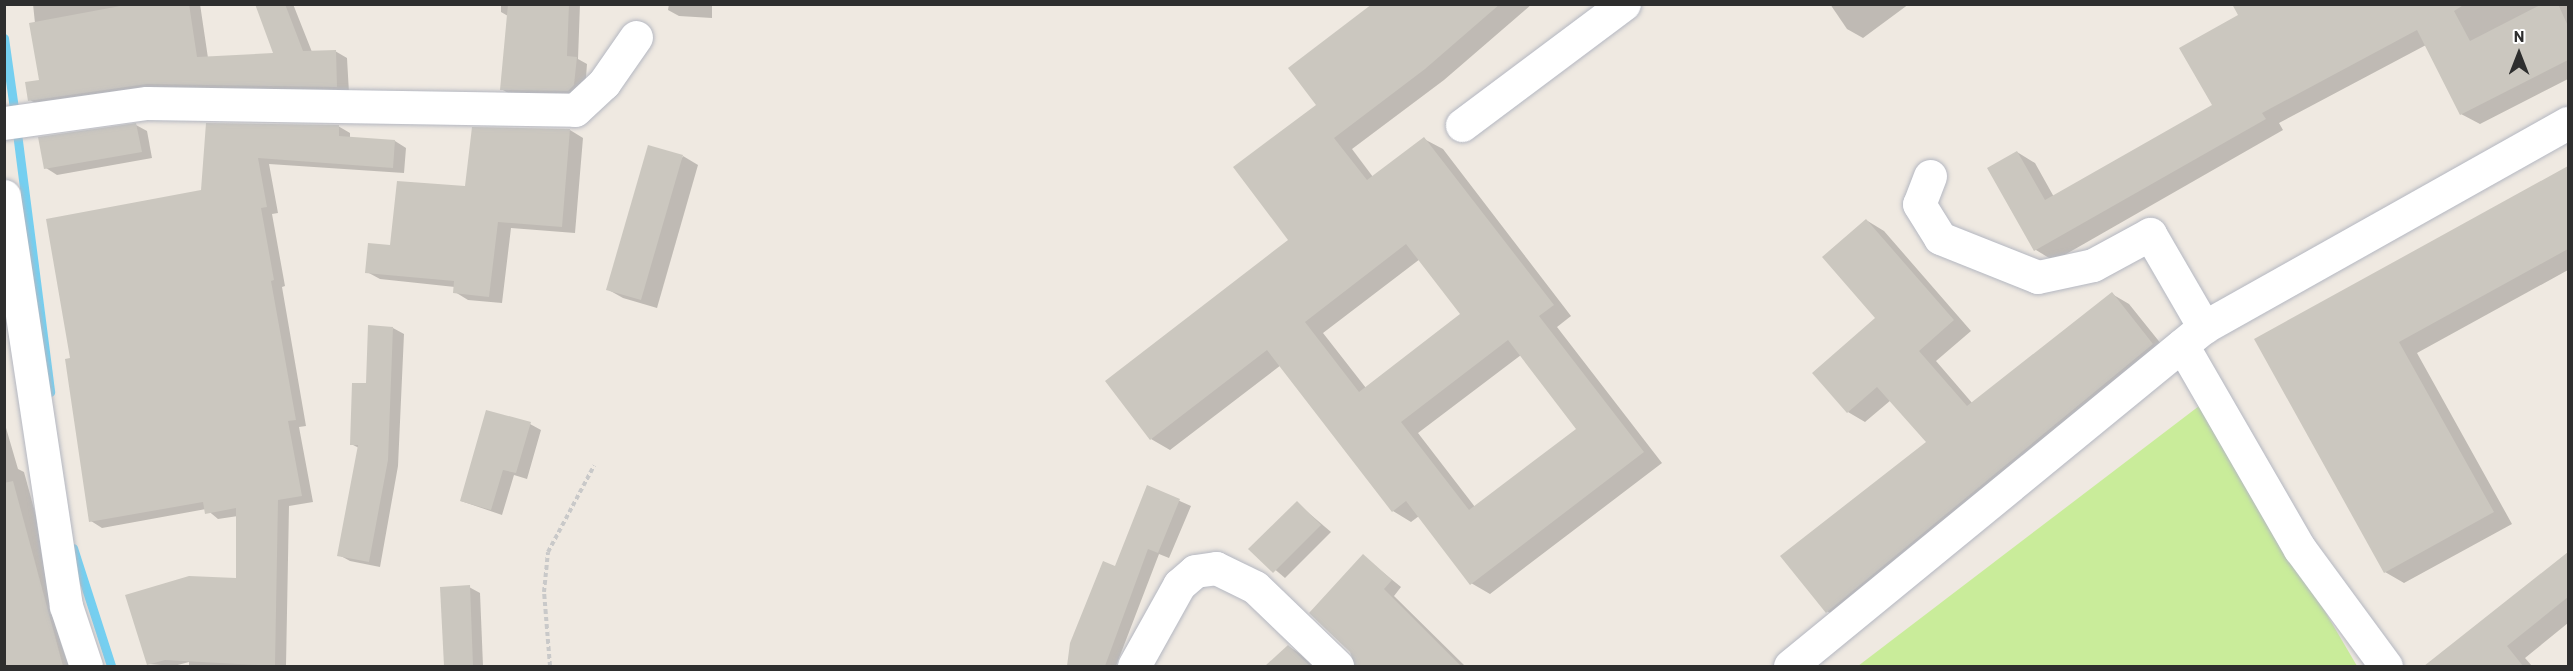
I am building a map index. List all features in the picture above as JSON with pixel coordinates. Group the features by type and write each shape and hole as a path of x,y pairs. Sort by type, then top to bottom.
{"street":[{"path":"1462,124 1624,4"},
{"path":"4,123 147,103 575,110 604,83 636,37"},
{"path":"1807,661 2193,336 2568,123"},
{"path":"1930,176 1918,204 1940,238 2038,277 2093,264 2150,234 2193,336 2300,549 2386,666"},
{"path":"4,196 66,606 86,666"},
{"path":"1134,666 1179,585 1195,571 1215,567 1255,587 1337,666"}],"path":[{"path":"550,666 544,592 548,552 594,466"}],"green space":[{"path":"2203,403 2357,666 1858,666"}],"building":[{"path":"131,4 189,4 197,57 273,53 255,4 285,4 303,51 336,50 337,87 147,84 28,101 25,82 39,80 29,23"},
{"path":"508,4 569,4 567,56 577,57 574,85 568,91 500,90"},
{"path":"1372,4 1500,4 1425,69 1334,138 1367,180 1424,137 1554,305 1539,316 1644,452 1470,585 1406,501 1392,512 1267,350 1150,440 1105,381 1288,240 1233,167 1316,105 1288,68","holes":["1406,244 1460,314 1359,392 1305,322","1508,340 1576,429 1469,510 1401,422"]},
{"path":"2232,4 2465,4 2454,11 2470,41 2542,4 2558,4 2568,26 2568,60 2460,115 2417,30 2262,113 2266,119 2034,251 1987,168 2017,151 2045,200 2212,105 2179,48 2238,15"},
{"path":"136,123 142,152 44,169 38,137"},
{"path":"206,123 339,125 339,136 395,140 393,168 258,158 267,207 261,208 274,280 271,281 296,420 288,421 302,496 278,500 275,666 165,660 147,665 125,595 189,576 236,578 236,508 205,514 203,502 89,522 65,359 70,358 46,219 201,190"},
{"path":"472,127 570,129 562,227 498,222 489,297 453,293 454,281 365,273 368,243 390,245 397,181 465,186"},
{"path":"648,145 683,155 641,300 606,290"},
{"path":"2568,166 2568,249 2399,342 2494,512 2384,573 2254,339"},
{"path":"1866,219 1954,320 1919,351 1967,406 2112,292 2153,344 1826,613 1780,556 1926,442 1877,387 1847,413 1812,373 1875,318 1822,257"},
{"path":"368,325 393,327 388,460 369,562 337,556 358,445 350,445 352,383 366,383"},
{"path":"486,410 531,422 516,473 503,470 491,510 460,501"},
{"path":"13,481 63,666 4,666 4,483"},
{"path":"1147,485 1180,499 1158,553 1148,549 1105,666 1067,666 1070,643 1103,561 1115,566"},
{"path":"1297,501 1321,525 1273,573 1248,549"},
{"path":"2568,552 2568,597 2507,646 2523,666 2424,666"},
{"path":"1363,554 1392,580 1384,589 1461,666 1355,666 1350,652 1309,613"},
{"path":"470,585 473,666 444,666 440,587"},
{"path":"1288,645 1310,666 1265,666"}],"waterway":[{"path":"4,38 14,108"},
{"path":"17,133 50,392"},
{"path":"73,548 111,666"}]}
